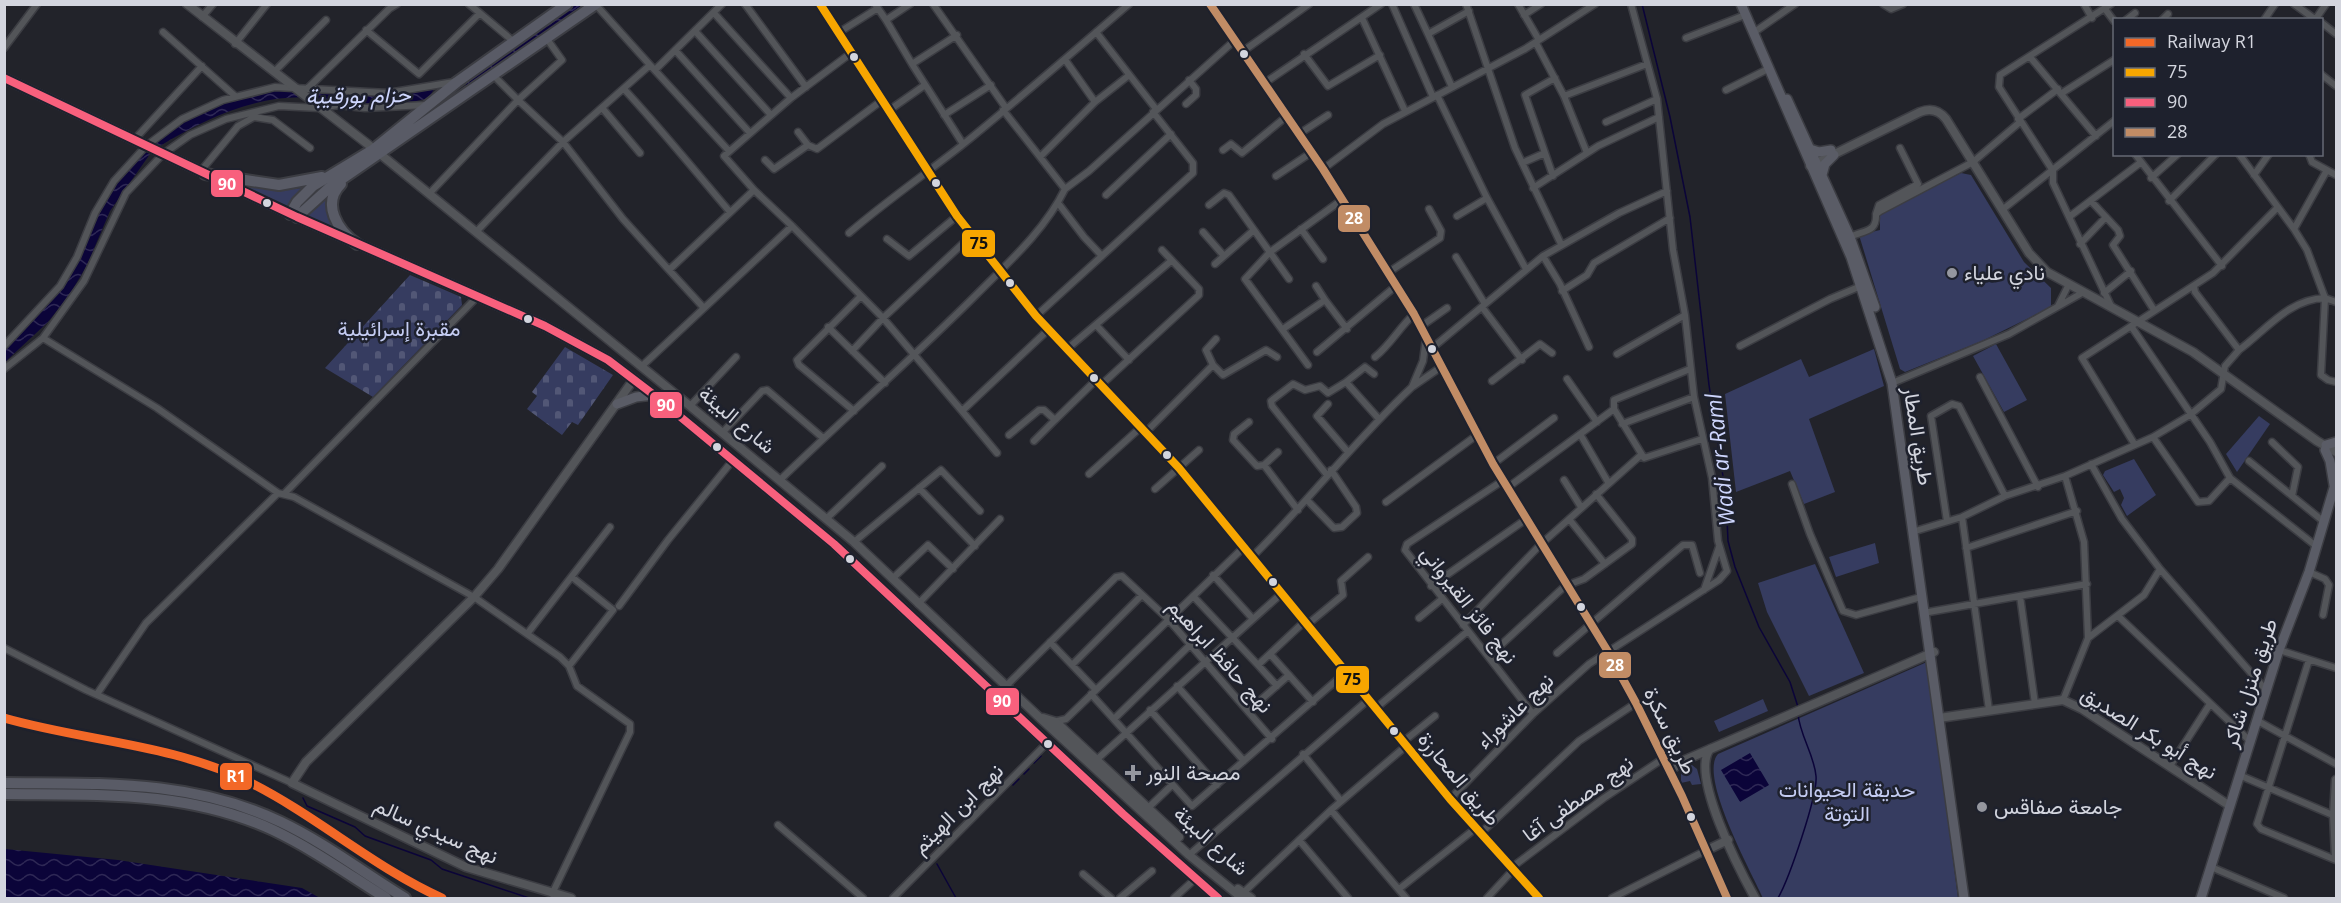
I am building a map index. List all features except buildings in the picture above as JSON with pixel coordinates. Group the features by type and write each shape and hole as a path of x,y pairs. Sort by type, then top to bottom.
{"highway":[{"path":"357,243 339,227 333,212 336,189 457,82 567,4"},
{"path":"202,173 279,185 311,180 334,173 377,152 494,76 596,5"},
{"path":"293,216 303,195 334,173"},
{"path":"293,216 350,175"},
{"path":"4,783 149,786 220,799 294,829 405,898"},
{"path":"4,794 137,795 216,808 259,824 301,844 386,898"}],"main road":[{"name":"طريق المطار","path":"1741,4 1849,240 1892,383 1915,532 1964,898"},
{"name":"طريق المطار","path":"1747,4 1768,69 1812,160 1822,175 1849,240 1897,381 1906,432 1921,597 1925,612"},
{"path":"4,78 293,216 478,296 584,346 634,379 834,544 1194,880 1218,898"},
{"path":"1812,160 1819,153 1833,153"},
{"path":"1822,175 1825,164 1833,153"},
{"path":"617,404 636,397 654,395"},
{"path":"2335,488 2330,461 2323,445 2337,442"},
{"name":"طريق منزل شاكر","path":"2201,898 2256,720 2279,650 2309,572 2335,488"},
{"name":"طريق المطار","path":"1941,718 1958,806 1969,898"}],"street":[{"path":"4,48 37,4"},
{"name":"شارع البيئة","path":"187,4 235,44 377,152 690,405 854,542 1042,720 1148,808 1191,853"},
{"path":"202,17 213,4"},
{"path":"235,44 267,4"},
{"path":"307,89 387,7 397,4"},
{"path":"469,4 513,41"},
{"path":"476,232 563,142 624,89 675,50 722,4"},
{"path":"745,4 806,87"},
{"name":"طريق المحارزة","path":"820,4 957,216 1000,272 1048,330 1179,468 1450,799 1539,898"},
{"path":"886,20 910,4"},
{"path":"933,4 957,34 1004,109 1065,189"},
{"path":"849,233 891,197 929,171 1066,61 1129,4"},
{"path":"1242,52 1309,4"},
{"path":"1263,84 1304,54 1381,4"},
{"path":"1392,4 1435,96 1526,269"},
{"path":"1414,4 1452,87"},
{"path":"1518,4 1564,96 1587,153"},
{"path":"1524,15 1542,4"},
{"path":"1323,169 1383,124 1489,70 1538,42 1595,4"},
{"path":"1631,4 1657,99 1694,397 1712,478 1719,546 1704,590"},
{"path":"1755,32 1795,4"},
{"path":"1883,4 1891,9 1903,4"},
{"path":"2084,4 2092,18"},
{"path":"2265,18 2275,4"},
{"path":"2294,4 2315,18"},
{"path":"2317,18 2326,4"},
{"path":"596,5 729,150"},
{"path":"838,33 877,6 963,144"},
{"name":"طريق سكرة","path":"1214,6 1234,41 1312,152 1397,285 1492,464 1540,545 1608,650 1660,749 1707,850 1726,898"},
{"path":"1428,34 1468,7 1522,163 1562,244"},
{"path":"2108,7 2000,75 1998,80 1999,87 2019,121 2053,171 2053,183 2112,309"},
{"path":"714,13 791,98"},
{"path":"2129,18 2135,13"},
{"path":"366,30 419,74 479,14"},
{"path":"2164,18 2168,14"},
{"path":"1686,38 1745,15"},
{"path":"1362,18 1405,111"},
{"path":"274,72 326,20"},
{"path":"2323,24 2337,34"},
{"path":"695,31 771,115"},
{"path":"163,32 236,96"},
{"path":"1036,316 1193,173 1193,163 1096,32"},
{"path":"912,64 957,34"},
{"path":"429,194 518,100 562,60 547,39"},
{"path":"780,480 914,357 1000,272 1038,231 1065,189 1089,171 1234,41"},
{"path":"675,50 750,133"},
{"path":"851,53 791,98 729,150 723,158 883,318 997,453"},
{"path":"1304,54 1328,86 1380,55"},
{"path":"2030,57 2096,136"},
{"path":"1066,61 1095,102"},
{"path":"1876,214 1973,162 2019,121 2060,91 2113,61"},
{"path":"1564,96 1647,64"},
{"path":"134,140 202,66"},
{"path":"1726,90 1768,69"},
{"path":"494,76 563,142 623,219 703,306"},
{"path":"1040,157 1095,102 1128,76"},
{"path":"2323,76 2337,86"},
{"path":"1553,176 1525,95 1555,78"},
{"path":"1186,104 1196,96 1196,89 1189,80"},
{"path":"4,346 60,286 108,190 147,146 167,128 194,111 236,96 268,88 388,93 457,82"},
{"path":"944,115 991,85"},
{"path":"888,111 925,86"},
{"path":"624,89 662,129 682,158 730,212"},
{"path":"1606,122 1657,99"},
{"path":"798,132 808,145 817,149 881,101"},
{"path":"4,369 43,338 84,281 126,193 161,153 197,131 226,118 279,106 319,108 339,105 365,108 431,105"},
{"path":"603,108 640,153"},
{"path":"1812,160 1850,146 1923,111 1933,110 1946,119 2038,265 2068,286 2112,309 2133,324 2193,352 2323,445 2337,452"},
{"path":"1299,134 1328,115"},
{"path":"1223,150 1231,144 1242,153 1287,116"},
{"path":"202,173 238,126 254,117 273,120 310,148"},
{"path":"1533,188 1587,153 1659,117"},
{"path":"2002,210 2113,123"},
{"path":"1106,195 1171,134"},
{"path":"765,160 772,168 777,169 808,145"},
{"path":"1849,240 1872,230 1877,224 1876,214 1879,205 1918,184 1900,148"},
{"path":"1276,176 1312,152"},
{"path":"1522,163 1545,153"},
{"path":"2136,156 2151,178 2222,266"},
{"path":"2151,178 2176,156"},
{"path":"2169,201 2214,156"},
{"path":"2240,156 2307,250 2325,298 2321,375 2337,382"},
{"path":"2254,175 2268,156"},
{"path":"2310,156 2312,162 2337,175"},
{"path":"2069,218 2140,163"},
{"path":"2294,229 2327,170"},
{"path":"669,270 754,190"},
{"path":"1431,349 1543,256 1643,200 1667,191"},
{"path":"1209,205 1226,193 1289,279"},
{"path":"1457,216 1487,198"},
{"path":"1308,365 1245,282 1246,276 1270,252 1343,199"},
{"path":"2091,201 2120,233 2113,245 2154,310"},
{"path":"1058,203 1102,256"},
{"path":"2135,445 2081,360 2084,355 2222,266 2277,208"},
{"path":"1389,272 1440,237 1441,231 1429,209"},
{"path":"887,239 909,256 957,216"},
{"path":"2080,244 2106,217"},
{"path":"1562,291 1587,275 1594,263 1670,218"},
{"path":"642,366 703,306 792,226"},
{"path":"1301,229 1323,259"},
{"path":"1215,264 1254,230"},
{"path":"1203,232 1224,256"},
{"path":"852,351 883,318 972,235"},
{"path":"1034,441 1054,420 1129,360 1199,295 1199,289 1162,250"},
{"path":"1543,256 1589,347"},
{"path":"1456,257 1484,305 1522,360"},
{"path":"1067,350 1171,261"},
{"path":"2104,293 2131,271"},
{"path":"1317,352 1397,285"},
{"path":"1316,286 1347,329"},
{"path":"1740,346 1818,305 1861,286"},
{"path":"2058,307 2068,286"},
{"path":"2194,286 2195,292 2239,350"},
{"path":"1897,381 2009,334 2082,293"},
{"path":"97,694 146,623 281,494 478,296"},
{"path":"854,411 798,365 797,360 861,296"},
{"path":"1915,532 1962,517 2005,496 2038,487 2153,437 2190,415 2221,389 2227,361 2281,314 2308,302 2325,298 2337,302"},
{"path":"1282,329 1325,300"},
{"path":"1420,327 1447,308"},
{"path":"1375,357 1388,346 1397,329 1414,314"},
{"path":"1617,354 1685,315"},
{"path":"2133,324 2220,458 2230,478 2316,546"},
{"path":"1096,325 1129,360"},
{"path":"828,327 885,383"},
{"path":"962,411 1048,330"},
{"path":"43,338 157,408 281,494 474,597 561,657 577,686 627,722 631,728 552,894"},
{"path":"1412,387 1423,362 1426,338"},
{"path":"1216,339 1206,350 1213,365 1223,375 1240,363 1266,350 1277,357"},
{"path":"1492,381 1540,344 1552,353"},
{"path":"690,405 736,357"},
{"path":"1089,474 1142,430 1213,365"},
{"path":"1307,500 1334,528 1342,527 1357,513 1356,507 1272,406 1271,401 1293,384 1305,390 1320,386 1328,393 1365,367 1374,374"},
{"path":"1252,557 1298,510 1329,472 1379,419 1412,387 1441,367"},
{"path":"1690,369 1614,400 1614,410 1641,455 1648,459 1702,439"},
{"path":"1980,376 2038,487"},
{"path":"4,648 97,694 292,783 306,762 474,597 498,569 634,379"},
{"path":"1567,379 1597,422"},
{"path":"1346,382 1379,419"},
{"path":"723,432 762,391 767,390 824,438"},
{"path":"1622,424 1694,397"},
{"path":"1328,404 1317,416 1348,452"},
{"path":"1947,521 1931,416 1952,404 1959,406 2005,496"},
{"path":"1009,435 1039,410 1044,410 1054,420"},
{"path":"1505,484 1614,410"},
{"path":"1492,464 1554,417"},
{"path":"1249,422 1234,434 1233,440 1257,466 1264,465 1278,452"},
{"path":"1580,434 1608,482"},
{"path":"1386,502 1477,435"},
{"path":"2153,437 2198,502 2208,501 2230,478"},
{"path":"2272,442 2298,467 2292,496"},
{"path":"2323,445 2337,462"},
{"path":"1155,489 1199,450"},
{"path":"1376,708 1466,628 1540,545 1641,455"},
{"path":"619,606 668,540 733,460"},
{"path":"2249,460 2323,521"},
{"path":"2091,464 2122,519 2160,569 2266,690"},
{"path":"1264,465 1298,510"},
{"path":"826,519 882,466"},
{"path":"854,542 938,472 945,471 980,511"},
{"path":"2063,700 2088,638 2084,542 2077,511 2065,476"},
{"path":"1564,480 1581,507"},
{"name":"نهج فائز القيرواني","path":"1505,484 1407,544 1406,550 1533,714"},
{"path":"1792,484 1810,534 1843,611 1856,615 1921,597"},
{"path":"919,488 975,546"},
{"path":"1489,656 1565,585 1577,583 1633,542 1596,494"},
{"path":"1966,548 2077,511"},
{"path":"1962,517 1989,711"},
{"path":"918,604 1000,519"},
{"path":"1569,519 1605,564"},
{"path":"1431,585 1525,520"},
{"path":"527,634 610,528"},
{"path":"1557,653 1686,543 1692,545 1700,573"},
{"path":"892,579 928,546 953,569"},
{"name":"نهج عاشوراء","path":"1450,799 1533,714 1608,650 1726,575 1726,565 1719,546"},
{"path":"1056,722 1066,719 1244,547"},
{"path":"1258,665 1306,623 1343,595 1341,581 1368,557"},
{"path":"2088,638 2147,592 2160,569"},
{"path":"2309,572 2325,579 2329,585 2323,615"},
{"path":"1213,575 1253,619"},
{"name":"نهج حافظ ابراهيم","path":"1050,642 1116,577 1122,576 1168,619 1272,739"},
{"path":"568,666 613,610 572,577"},
{"path":"1925,612 2087,584"},
{"path":"1094,763 1281,594"},
{"path":"1072,665 1142,596"},
{"path":"1193,596 1276,686"},
{"path":"2020,596 2036,704"},
{"path":"1419,618 1442,599"},
{"path":"2118,616 2250,741"},
{"path":"1006,686 1050,642 1072,665 1126,733 1192,806 1272,739 1346,672"},
{"path":"1114,719 1191,644"},
{"path":"2279,650 2337,668"},
{"path":"1667,765 1711,749 1931,653"},
{"path":"1270,654 1313,702"},
{"path":"2309,660 2270,790 2257,824 2261,830 2337,859 2335,816 2337,780"},
{"path":"1248,711 1289,675"},
{"path":"1177,686 1244,761"},
{"path":"1191,853 1368,700"},
{"name":"نهج أبو بكر الصديق","path":"1941,718 2063,700 2082,709 2230,806"},
{"path":"1399,889 1478,831 1579,741 1636,703"},
{"path":"2170,766 2210,704"},
{"path":"1150,710 1217,785"},
{"path":"1245,897 1299,840 1435,716"},
{"name":"شارع البيئة","path":"1042,720 1056,722 1094,763 1191,853 1245,897"},
{"path":"2256,720 2337,764"},
{"name":"نهج ابن الهيثم","path":"893,898 1047,743"},
{"path":"1660,749 1668,758 1699,764 1704,773"},
{"path":"1711,749 1705,758 1704,773 1707,789 1755,898"},
{"path":"1303,754 1341,801"},
{"path":"1676,786 1674,776 1680,762"},
{"name":"نهج مصطفى آغا","path":"1487,898 1512,869 1604,798 1667,765"},
{"path":"2239,775 2335,816"},
{"name":"نهج سيدي سالم","path":"292,783 466,867 571,898"},
{"path":"1148,808 1172,785"},
{"path":"1331,810 1406,898"},
{"path":"778,825 863,898"},
{"path":"1299,840 1348,898"},
{"path":"1611,898 1728,840"},
{"path":"2211,867 2284,898"},
{"path":"1120,898 1152,871"},
{"path":"1083,874 1111,898"},
{"path":"1173,898 1194,880"},
{"path":"2265,898 2270,893"}],"green space":[{"name":"نادي علياء","path":"1961,173 1971,175 2024,262 2051,288 2051,307 1982,341 1905,372 1900,369 1859,235 1880,230 1880,212"},
{"path":"237,185 277,190 302,188 286,208"},
{"path":"329,197 328,213 333,228 306,217 308,211"},
{"name":"مقبرة إسرائيلية","path":"410,275 461,297 462,305 373,397 325,368"},
{"path":"1996,344 2027,400 2004,412 1973,356"},
{"path":"565,347 613,375 578,425 572,422 562,435 527,409 537,396 532,392"},
{"path":"1874,349 1884,386 1809,419 1835,492 1804,504 1790,471 1736,492 1725,394 1801,359 1809,377"},
{"path":"2259,416 2270,424 2237,472 2226,454"},
{"path":"2134,459 2156,495 2127,516 2121,505 2124,498 2120,489 2114,492 2103,475 2105,471"},
{"path":"1875,543 1879,563 1836,577 1829,557"},
{"path":"1815,564 1864,673 1809,696 1767,612 1758,583"},
{"name":"حديقة الحيوانات التوتة","path":"1927,662 1958,898 1763,898 1721,803 1715,782 1714,765 1718,754"},
{"path":"1763,699 1768,711 1719,732 1714,721"},
{"path":"1692,765 1697,769 1701,784 1692,785 1690,781 1681,783 1681,770"}],"water":[{"path":"571,5 591,5 465,87 469,77"},
{"name":"حزام بورقيبة","path":"435,87 429,98 400,103 372,104 294,97 274,99 214,117 160,146 151,142 200,111 254,94 292,90 389,94"},
{"path":"143,150 150,154 110,211 87,265 70,294 48,322 5,362 5,348 52,298 112,186"},
{"path":"1750,753 1769,785 1740,802 1721,770"},
{"path":"5,849 118,860 302,888 320,898 5,898"}],"waterway":[{"name":"Wadi ar-Raml","path":"1642,4 1670,117 1690,217 1709,385 1726,496 1728,541 1735,567 1759,627 1790,682 1798,707"},
{"name":"Wadi ar-Raml","path":"1778,898 1802,837 1815,786 1815,768 1801,730 1798,714"},
{"path":"1034,763 1041,756"},
{"path":"1024,774 1029,769"},
{"path":"1013,785 1019,779"},
{"path":"303,798 307,806 355,827 365,836 431,860 442,869 529,898"},
{"path":"937,864 956,898"}],"railway":[{"path":"4,721 155,754 214,771 268,796 386,871 435,898"}],"rail line":[{"name":"R1","path":"4,718 158,751 218,769 247,781 297,809 392,871 442,898"}],"transit line":[{"name":"75","path":"820,4 957,216 1036,316 1179,468 1450,799 1539,898"},
{"name":"28","path":"1210,4 1323,169 1414,314 1493,464 1607,650 1636,703 1682,796 1727,898"},
{"name":"90","path":"4,78 297,217 545,326 608,360 654,395 834,544 1123,814 1218,898"}],"place":[{"name":"نادي علياء","path":"1952,273"},
{"name":"مصحة النور","path":"1133,773"},
{"name":"جامعة صفاقس","path":"1982,807"}]}
